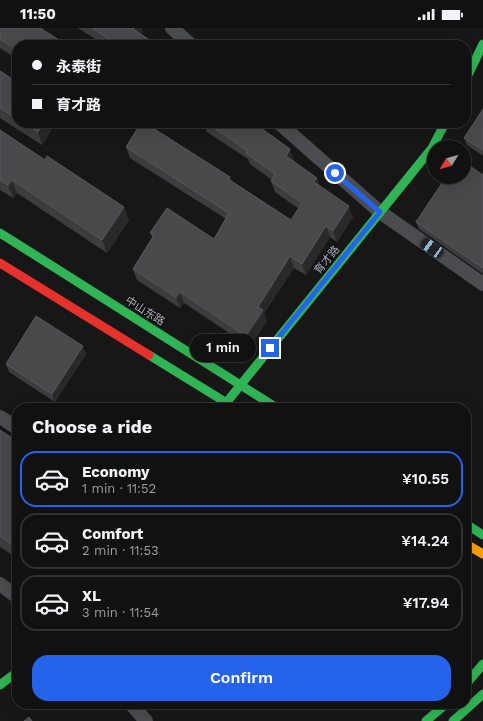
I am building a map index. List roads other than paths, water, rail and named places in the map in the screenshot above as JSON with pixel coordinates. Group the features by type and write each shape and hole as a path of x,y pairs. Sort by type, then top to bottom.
{"main road":[{"path":"471,69 483,44"},
{"name":"育才路","path":"226,403 432,148 442,128"},
{"name":"中山东路","path":"0,233 269,403"},
{"path":"0,263 221,403"},
{"path":"471,527 483,535"},
{"path":"471,547 483,554"},
{"path":"471,678 483,664"},
{"path":"0,685 12,676"},
{"path":"471,703 483,694"},
{"path":"426,721 440,709"},
{"path":"453,721 464,709"}],"street":[{"path":"172,28 185,40"},
{"path":"285,128 380,212 483,284"},
{"path":"0,417 12,425"},
{"path":"0,584 12,593"},
{"path":"135,709 146,721"}]}
